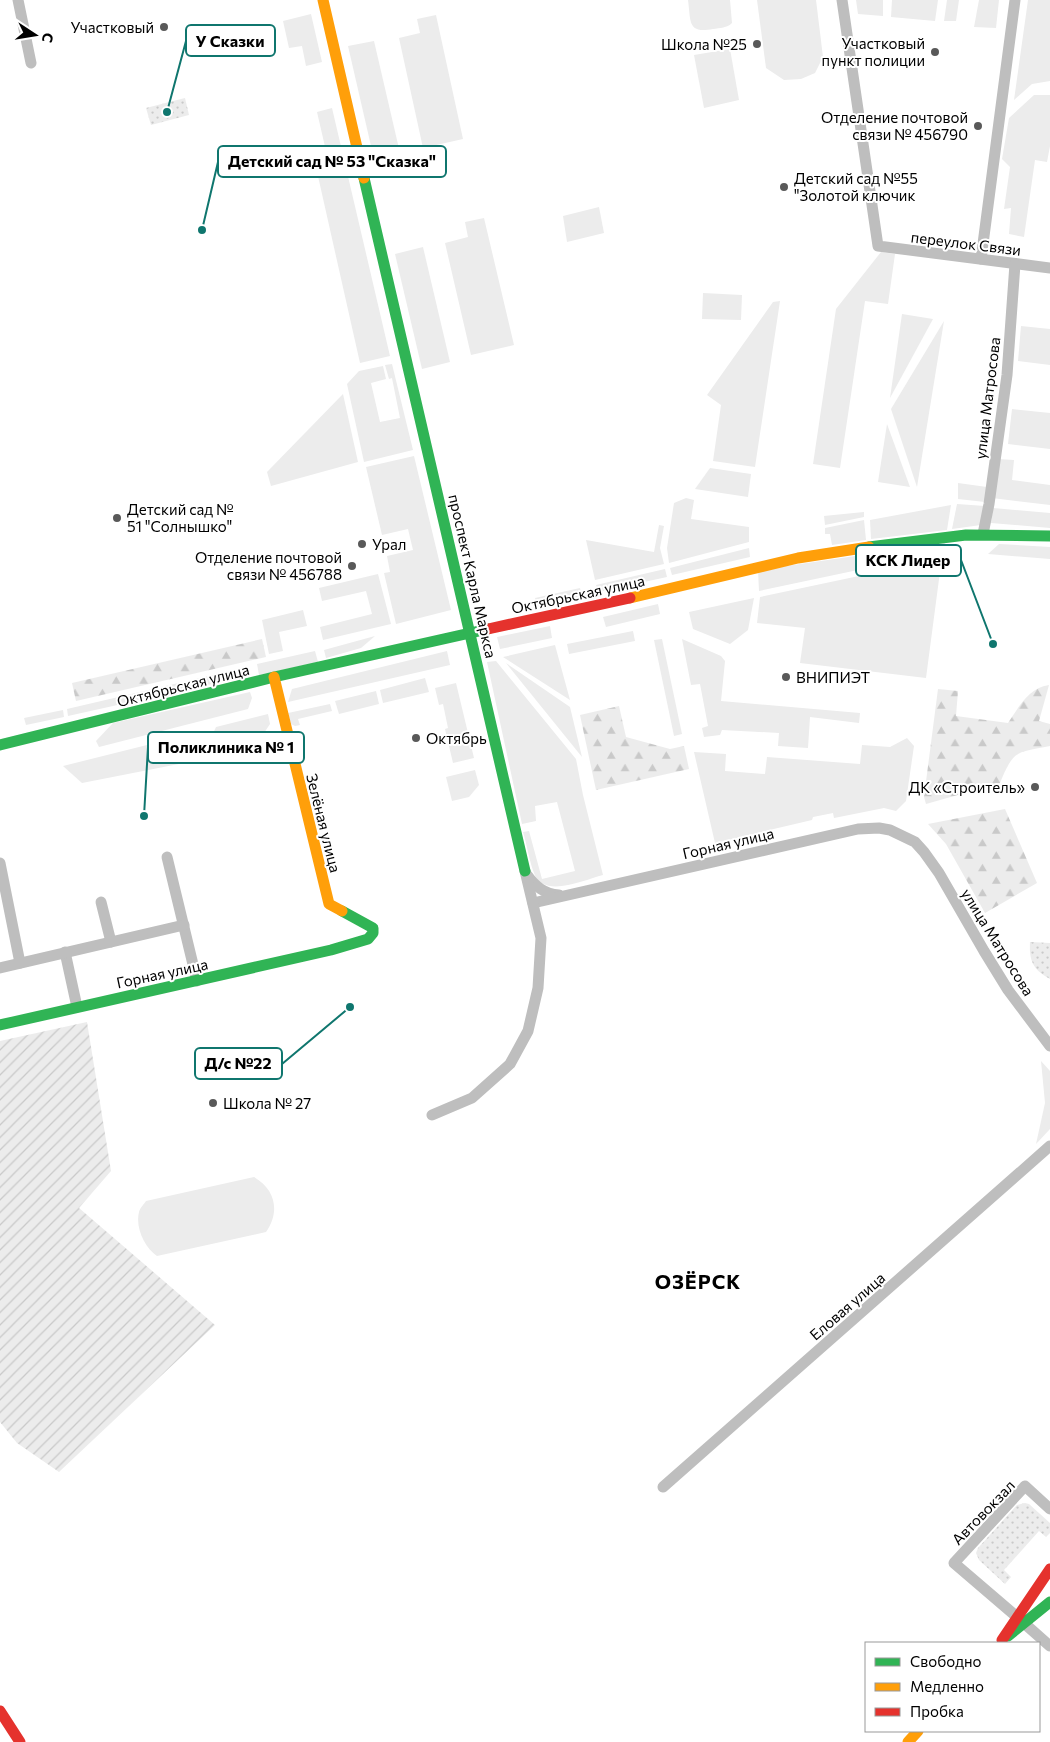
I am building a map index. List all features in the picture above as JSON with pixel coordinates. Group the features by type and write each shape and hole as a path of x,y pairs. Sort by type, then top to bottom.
{"street":[{"path":"18,0 31,63"},
{"name":"проспект Карла Маркса","path":"323,0 542,938 538,988 528,1031 510,1064 472,1098 432,1115"},
{"name":"переулок Связи","path":"842,0 878,246 1050,268"},
{"path":"982,259 1015,0"},
{"name":"улица Матросова","path":"983,534 1007,375 1014,264"},
{"name":"Октябрьская улица","path":"0,745 274,678 671,589 798,558 948,536 983,534 1050,536"},
{"name":"Зелёная улица","path":"274,678 329,904 373,928 373,933 368,939 331,950"},
{"name":"Горная улица","path":"533,903 858,829 879,828 890,830 915,842 924,852"},
{"name":"улица Матросова","path":"924,852 939,873 1008,990 1050,1046"},
{"path":"167,857 197,981"},
{"path":"0,863 20,963"},
{"path":"525,871 538,888 546,893 566,895"},
{"path":"101,902 111,942"},
{"path":"0,968 184,925"},
{"name":"Горная улица","path":"0,1024 331,950"},
{"path":"65,952 77,1007"},
{"name":"Еловая улица","path":"664,1488 1050,1146"},
{"name":"Автовокзал","path":"1021,1621 954,1563 1025,1486 1050,1509"},
{"path":"1021,1621 1050,1569"},
{"path":"1001,1642 1021,1621 1050,1602"},
{"path":"1021,1621 1050,1646"},
{"path":"0,1710 20,1742"},
{"path":"908,1742 917,1732"}],"green space":[{"path":"688,0 730,0 732,23 728,26 705,30 694,28 690,20"},
{"path":"757,0 816,0 823,57 815,73 801,79 784,80 766,68"},
{"path":"856,0 883,0 883,16 858,14"},
{"path":"892,0 938,0 935,21 891,17"},
{"path":"947,0 959,0 956,21 944,21"},
{"path":"979,0 999,0 996,28 974,27"},
{"path":"1028,0 1050,0 1050,81 1032,84 1014,100"},
{"path":"311,14 322,62 306,66 302,46 289,48 283,21"},
{"path":"436,15 463,139 423,148 399,38 420,33 417,19"},
{"path":"374,41 400,153 374,159 348,46"},
{"path":"730,49 739,100 704,108 694,55"},
{"path":"1034,95 1050,95 1050,146 1047,162 1035,160 1024,237 1009,234 1011,208 1004,209 1010,167 1002,159 1009,118"},
{"path":"185,98 189,115 151,125 146,108"},
{"path":"332,108 390,356 360,363 313,154 326,151 317,112"},
{"path":"599,207 604,233 567,242 563,216"},
{"path":"484,218 514,345 471,355 445,243 468,237 465,222"},
{"path":"423,247 450,362 422,369 395,254"},
{"path":"881,252 895,254 888,304 865,301 840,468 813,464 836,309"},
{"path":"703,293 742,295 741,320 702,319"},
{"path":"780,301 755,467 713,461 721,405 707,395 773,302"},
{"path":"902,314 933,319 890,398"},
{"path":"944,321 917,487 891,409"},
{"path":"1021,326 1050,329 1050,365 1018,361"},
{"path":"392,364 413,450 364,462 347,384 359,371 383,366 386,379 371,383 380,422 400,418 392,378 389,379 385,365"},
{"path":"343,394 358,462 271,486 267,472"},
{"path":"1012,409 1050,413 1050,449 1008,444"},
{"path":"887,424 910,487 878,482"},
{"path":"414,456 451,610 396,624 384,573 390,572 387,556 413,550 408,529 382,535 366,467"},
{"path":"998,459 1014,460 1012,480 1050,485 1050,505 992,498"},
{"path":"710,468 751,474 748,497 695,489"},
{"path":"958,483 987,487 985,502 958,499"},
{"path":"686,498 694,500 691,519 749,527 749,542 669,563 667,548 674,503"},
{"path":"957,504 985,506 981,525 952,529"},
{"path":"951,505 947,530 871,539 870,520"},
{"path":"993,508 1050,513 1050,528 991,523"},
{"path":"864,512 864,517 825,525 824,516"},
{"path":"864,520 866,540 832,545 830,534 825,534 825,528"},
{"path":"659,525 664,526 660,548 664,564 595,580 586,540 654,552"},
{"path":"945,543 942,558 891,563 759,591 758,570"},
{"path":"999,544 1050,547 1050,559 988,554"},
{"path":"749,548 750,557 672,575 670,568"},
{"path":"941,564 926,678 800,663 805,628 757,623 760,597 892,569"},
{"path":"665,569 667,577 598,592 596,585"},
{"path":"378,574 391,624 323,640 320,627 372,614 366,591 322,601 319,588"},
{"path":"580,588 582,596 537,606 535,598"},
{"path":"754,598 748,630 730,644 693,629 689,612"},
{"path":"658,604 660,614 606,627 603,617"},
{"path":"303,610 307,626 279,632 283,651 269,654 262,620"},
{"path":"550,626 552,638 500,649 497,637"},
{"path":"633,631 635,641 569,654 567,644"},
{"path":"375,636 361,648 326,658 324,650"},
{"path":"262,639 266,657 76,701 72,683"},
{"path":"662,639 682,734 674,736 654,640"},
{"path":"682,639 721,656 725,661 721,701 860,713 859,723 810,717 808,748 778,746 779,733 722,730 720,735 704,737 702,728 708,726 700,684 691,685"},
{"path":"555,645 570,700 503,657"},
{"path":"315,651 318,662 259,675 257,664"},
{"path":"447,651 450,665 288,702 292,689"},
{"path":"496,661 576,759 603,875 565,886 555,886 546,885 539,881 534,873 523,832 529,831 542,879 575,871 557,802 535,806 536,821 522,824 487,662"},
{"path":"506,663 570,707 582,757"},
{"path":"247,667 248,676 68,716 67,709"},
{"path":"425,678 429,692 383,703 380,690"},
{"path":"456,683 474,758 453,763 445,729 448,728 443,704 439,705 435,688"},
{"path":"1049,685 1039,721 1050,724 1050,746 1018,754 1009,764 1000,783 926,804 924,797 938,689 958,691 956,716 1008,723 1030,694"},
{"path":"376,691 379,704 339,714 335,701"},
{"path":"250,692 252,698 248,709 99,747 96,741 113,723"},
{"path":"330,704 332,711 298,719 300,725 295,726 291,724 288,713"},
{"path":"619,706 626,737 670,749 684,746 689,769 596,790 580,715"},
{"path":"63,710 64,717 26,725 24,718"},
{"path":"268,714 270,724 262,736 202,757 216,727"},
{"path":"203,731 189,762 82,783 63,766"},
{"path":"907,738 914,746 906,801 896,811 884,808 834,818 833,813 813,817 812,820 715,843 694,752 726,754 725,771 765,774 767,757 860,764 862,745 890,747"},
{"path":"475,770 479,785 469,797 452,801 446,777"},
{"path":"1005,809 1037,883 985,913 946,844 928,824"},
{"path":"1030,942 1050,943 1050,979 1033,964 1030,955"},
{"path":"87,1022 111,1171 79,1208 215,1325 59,1472 17,1443 0,1422 0,1041"},
{"path":"1041,1061 1050,1071 1050,1129 1036,1144 1045,1103"},
{"path":"254,1177 267,1188 274,1202 273,1217 266,1232 157,1256 145,1243 138,1224 138,1218 146,1201"},
{"path":"1029,1504 1050,1523 1050,1533 1046,1537 1039,1531 1004,1570 1011,1577 1005,1584 979,1560 976,1553 978,1548 1017,1505"}],"traffic: fast":[{"path":"364,178 525,871"},
{"path":"869,547 966,535 1050,536"},
{"path":"0,745 274,677 488,629"},
{"path":"0,1025 331,950 368,939 373,933 373,928 342,911"},
{"path":"1008,1636 1050,1602"}],"traffic: slow":[{"path":"323,0 364,178"},
{"path":"630,598 798,558 869,547"},
{"path":"274,677 329,904 342,911"},
{"path":"908,1742 917,1732"}],"traffic: jam":[{"path":"488,629 630,598"},
{"path":"1002,1640 1050,1569"},
{"path":"0,1711 20,1742"}],"place":[{"name":"Участковый","path":"164,27"},
{"name":"Школа №25","path":"757,44"},
{"name":"Участковый пункт полиции","path":"935,52"},
{"name":"У Сказки","path":"167,112"},
{"name":"Отделение почтовой связи № 456790","path":"978,126"},
{"name":"Детский сад №55 \"Золотой ключик","path":"784,187"},
{"name":"Детский сад № 53 \"Сказка\"","path":"202,230"},
{"name":"Детский сад № 51 \"Солнышко\"","path":"117,518"},
{"name":"Урал","path":"362,544"},
{"name":"Отделение почтовой связи № 456788","path":"352,566"},
{"name":"КСК Лидер","path":"993,644"},
{"name":"ВНИПИЭТ","path":"786,677"},
{"name":"Октябрь","path":"416,738"},
{"name":"ДК «Строитель»","path":"1035,787"},
{"name":"Поликлиника № 1","path":"144,816"},
{"name":"Д/с №22","path":"350,1007"},
{"name":"Школа № 27","path":"213,1103"}],"district":[{"name":"ОЗЁРСК","path":"698,1281"}]}
